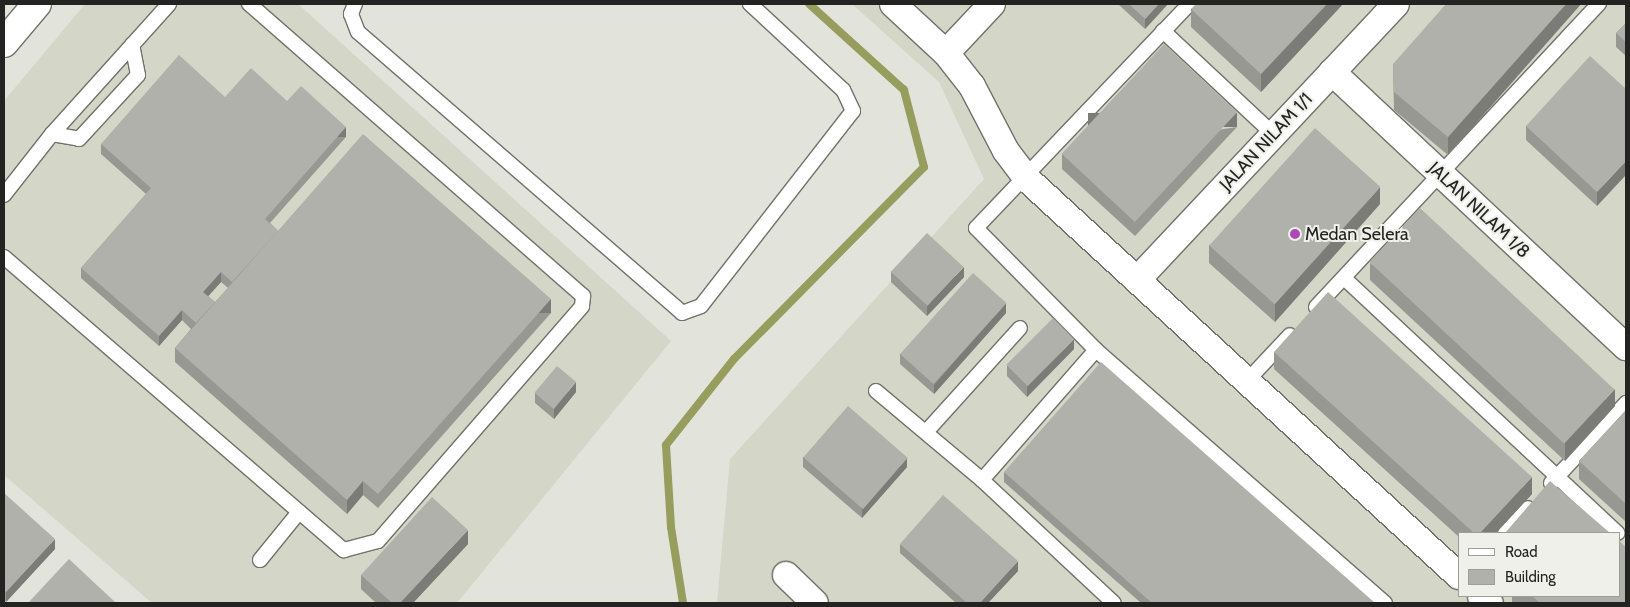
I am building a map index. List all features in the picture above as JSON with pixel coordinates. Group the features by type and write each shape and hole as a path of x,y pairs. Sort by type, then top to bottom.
{"main road":[{"path":"4,43 37,4"}],"street":[{"path":"893,4 946,53 972,86 1006,151 1026,178 1458,575"},
{"path":"946,53 992,4"},
{"name":"JALAN NILAM 1/1","path":"1137,280 1396,4"},
{"name":"JALAN NILAM 1/8","path":"1332,72 1626,348"},
{"path":"786,575 816,603"}],"lane":[{"path":"4,195 52,134 168,4"},
{"path":"4,257 344,550 378,541 582,306 583,296 249,4"},
{"path":"355,4 351,14 358,32 682,313 701,306 853,111 843,90 750,4"},
{"path":"1189,4 1026,178 976,228 1096,350 1385,603"},
{"path":"1246,382 1599,4"},
{"path":"1163,31 1274,134"},
{"path":"52,134 79,139 138,75 132,45"},
{"path":"1344,278 1616,532"},
{"path":"926,432 1020,328"},
{"path":"982,480 1096,350"},
{"path":"876,391 982,480 1114,603"},
{"path":"1506,532 1626,403"},
{"path":"260,560 299,512"}],"shaded area":[{"path":"85,4 298,4 671,341 457,603 152,603 4,475 4,101"},
{"path":"852,4 1626,4 1626,603 717,603 730,459 984,179 939,82"}],"building":[{"path":"1129,4 1159,4 1145,19"},
{"path":"1196,4 1327,4 1261,74 1191,9"},
{"path":"1446,4 1566,4 1448,137 1394,92 1393,64"},
{"path":"1626,23 1626,42 1616,33"},
{"path":"1164,44 1237,112 1135,222 1062,154"},
{"path":"179,55 225,97 251,68 287,101 301,86 346,127 265,219 278,231 232,282 221,272 203,292 215,302 196,323 182,310 159,336 81,268 151,188 101,144"},
{"path":"1590,56 1626,89 1626,161 1597,192 1526,126"},
{"name":"Medan Selera","path":"1315,128 1380,187 1275,304 1209,245"},
{"path":"363,134 551,299 378,494 363,481 347,500 175,348"},
{"path":"1420,208 1615,389 1564,444 1370,262"},
{"path":"927,233 964,267 927,306 891,272"},
{"path":"973,273 1006,303 934,384 900,354"},
{"path":"1328,292 1532,477 1481,532 1473,532 1274,352"},
{"path":"1053,318 1074,339 1028,386 1006,365"},
{"path":"1101,362 1375,603 1152,603 1004,472"},
{"path":"557,366 576,382 554,409 535,393"},
{"path":"848,406 908,458 863,509 803,457"},
{"path":"1626,410 1626,504 1579,461"},
{"path":"1550,481 1609,532 1506,532"},
{"path":"4,493 55,539 6,592 4,589"},
{"path":"943,495 1018,561 980,603 967,603 900,544"},
{"path":"432,497 468,530 400,603 392,603 361,575"},
{"path":"1620,542 1626,547 1626,603 1540,603 1533,597 1620,597"},
{"path":"69,559 116,603 28,603"}],"waterway":[{"path":"683,603 671,527 666,445 734,359 924,167 904,90 809,4"}],"place":[{"name":"Medan Selera","path":"1295,234"}]}
